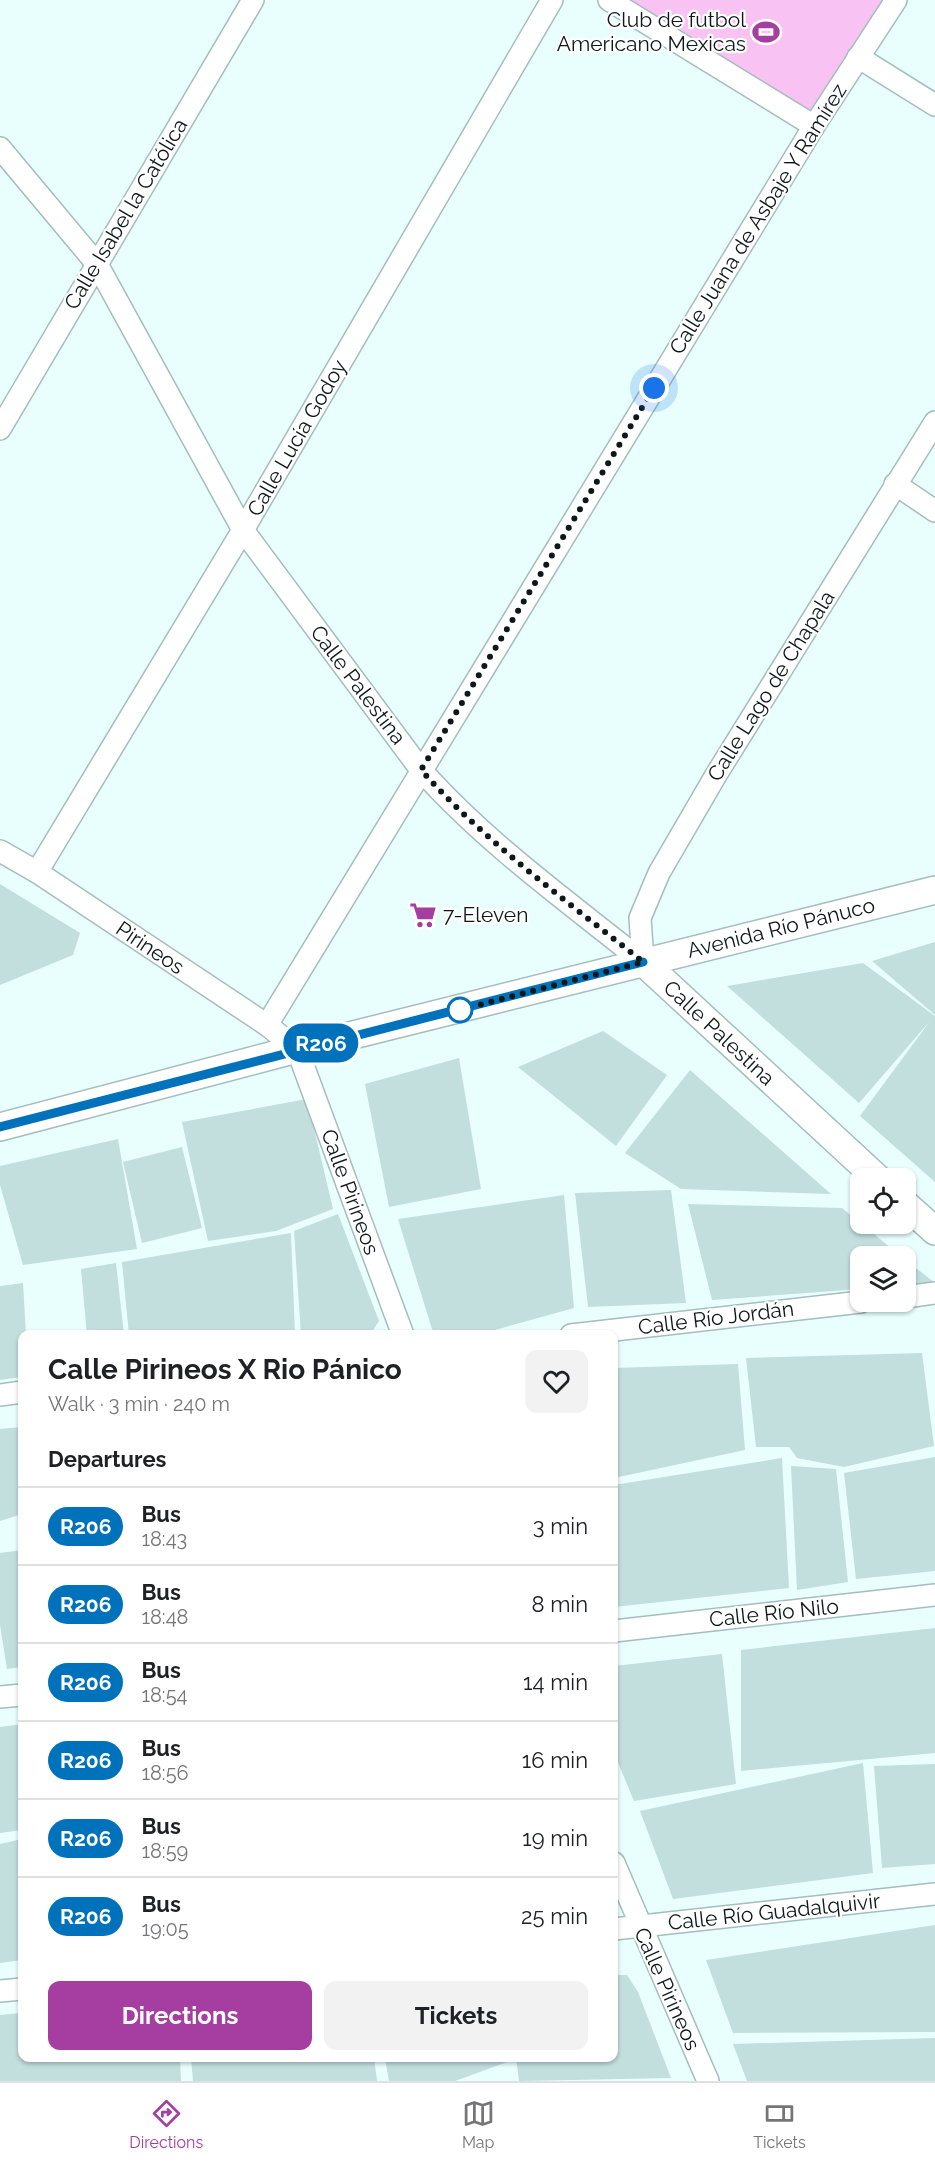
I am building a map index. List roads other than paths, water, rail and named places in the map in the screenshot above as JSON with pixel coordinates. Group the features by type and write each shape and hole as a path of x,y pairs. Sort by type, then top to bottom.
{"street":[{"name":"Calle Isabel la Católica","path":"0,429 253,0"},
{"name":"Calle Lucía Godoy","path":"37,872 243,530 552,0"},
{"path":"609,0 814,126"},
{"name":"Calle Juana de Asbaje Y Ramírez","path":"267,1025 814,126 896,0"},
{"path":"858,57 935,105"},
{"name":"Calle Palestina","path":"0,148 97,264 243,530 421,770 449,801 487,835 643,962 866,1168"},
{"name":"Calle Lago de Chapala","path":"643,962 640,918 659,873 935,422"},
{"path":"895,484 935,512"},
{"name":"Pirineos","path":"0,851 37,872 267,1025 297,1049"},
{"name":"Avenida Río Pánuco","path":"0,1127 297,1049 935,890"},
{"name":"Calle Pirineos","path":"297,1049 401,1330"},
{"path":"916,1214 935,1231"},
{"path":"916,1295 935,1293"},
{"name":"Calle Río Jordán","path":"615,1330 850,1303"},
{"path":"0,1395 18,1393"},
{"name":"Calle Río Nilo","path":"618,1631 935,1595"},
{"path":"0,1697 18,1695"},
{"name":"Calle Pirineos","path":"618,1873 708,2081"},
{"name":"Calle Río Guadalquivir","path":"618,1929 935,1894"},
{"path":"0,1991 18,1989"}],"place":[{"name":"Club de futbol Americano Mexicas","path":"766,32"},
{"name":"7-Eleven","path":"423,915"}]}
